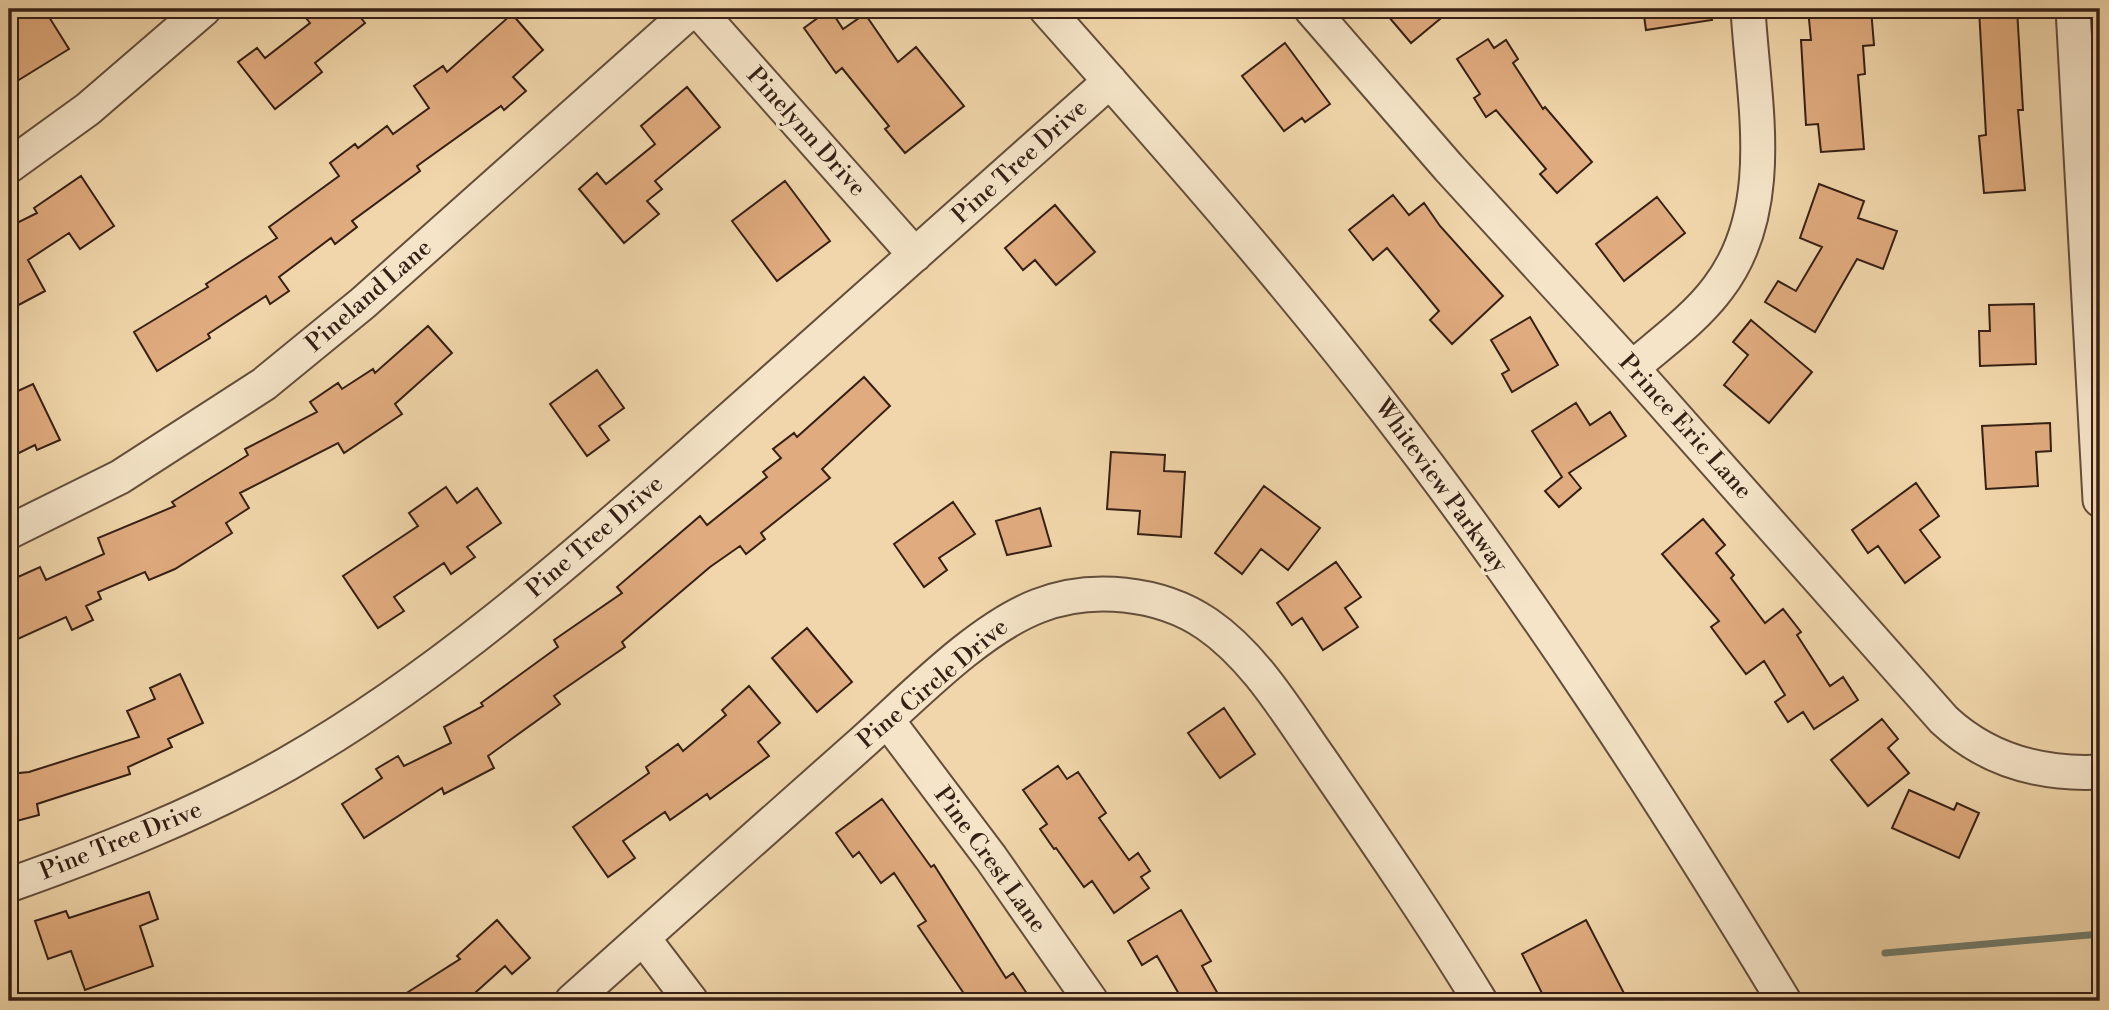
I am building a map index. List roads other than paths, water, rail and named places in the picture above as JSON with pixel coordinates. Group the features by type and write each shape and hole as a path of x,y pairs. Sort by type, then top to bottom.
{"street":[{"path":"9,166 88,109 204,9"},
{"name":"Pinelynn Drive","path":"695,9 915,255"},
{"name":"Pineland Lane","path":"9,532 140,466 264,384 363,303 695,9"},
{"name":"Whiteview Parkway","path":"1046,9 1224,210 1322,328 1478,533 1652,788 1784,1001"},
{"name":"Prince Eric Lane","path":"1311,9 1449,168 1632,368 1956,731 1993,754 2027,767 2057,773 2100,772"},
{"path":"1632,368 1694,314 1718,288 1732,265 1749,224 1758,157 1748,9"},
{"path":"2073,9 2100,500"},
{"name":"Pine Tree Drive","path":"9,885 90,856 185,817 287,764 411,685 542,584 1110,81"},
{"name":"Pine Circle Drive","path":"572,1001 887,720 993,631 1041,604 1087,595 1119,595 1162,603 1191,615 1233,645 1266,684 1356,811 1480,1001"},
{"name":"Pine Crest Lane","path":"887,720 1091,1001"},
{"path":"643,938 691,1001"}],"waterway":[{"path":"1885,953 2100,934"}]}
